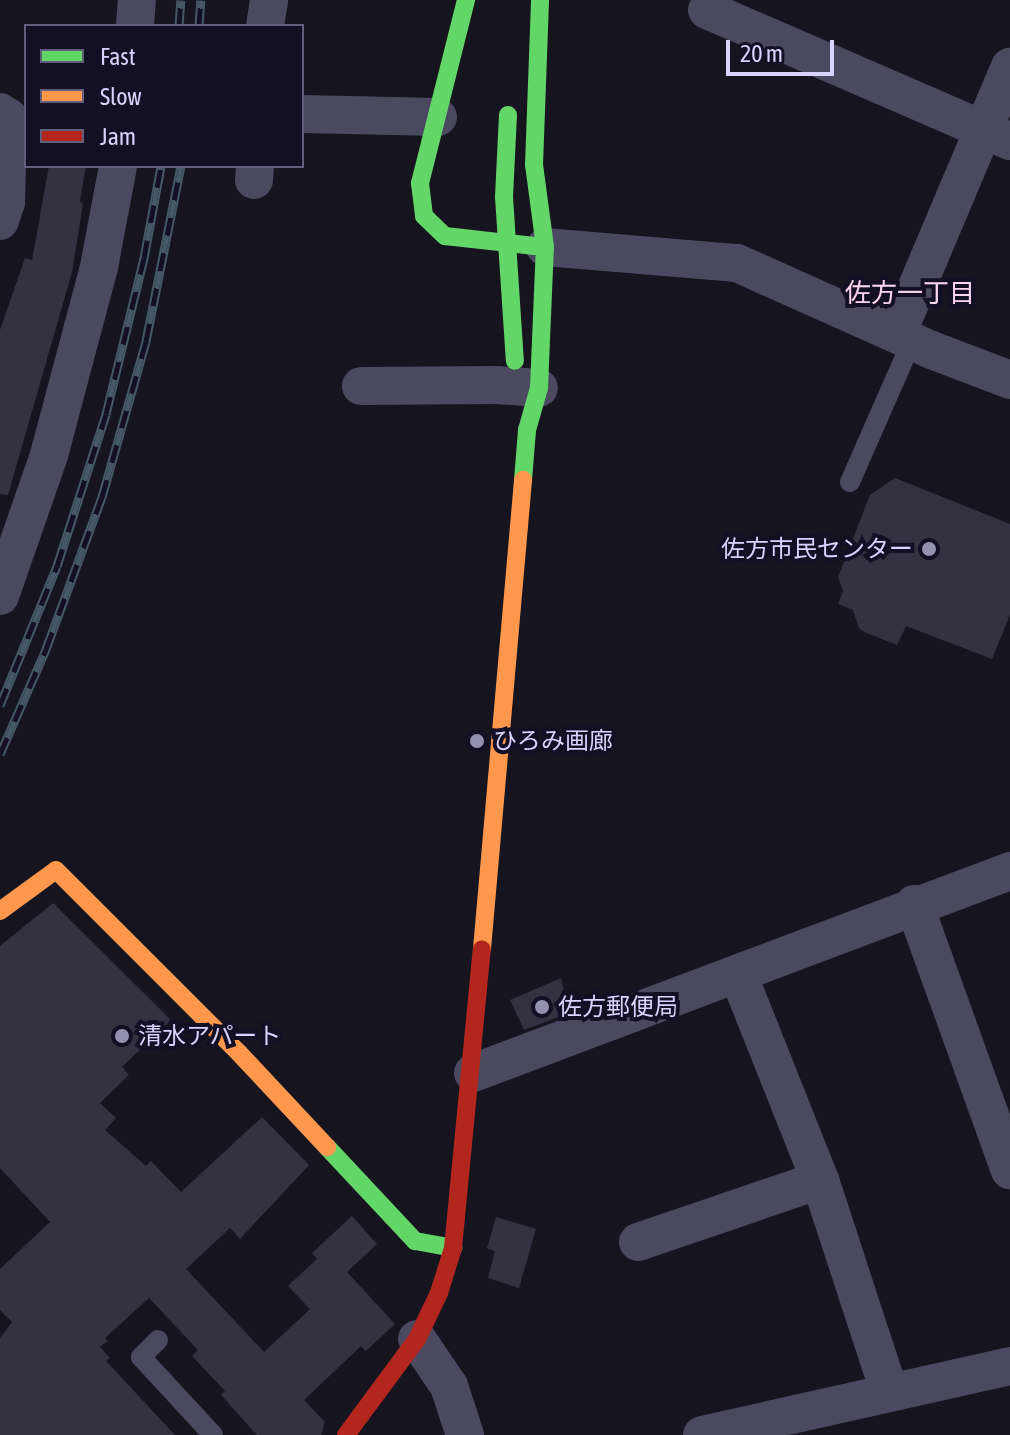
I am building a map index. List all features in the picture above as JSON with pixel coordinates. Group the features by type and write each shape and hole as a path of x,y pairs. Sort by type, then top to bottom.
{"street":[{"path":"135,24 137,0"},
{"path":"265,24 269,0"},
{"path":"466,0 420,183 424,216 445,236 526,246 737,263 905,338 1010,380"},
{"path":"520,30 525,0"},
{"path":"346,1435 417,1339 439,1293 453,1248 473,1073 527,430 526,246 534,165 540,0"},
{"path":"707,10 997,136"},
{"path":"905,338 997,136 1010,67"},
{"path":"510,98 504,154 526,246 528,388"},
{"path":"0,112 8,117 6,202 0,221"},
{"path":"304,114 438,117"},
{"path":"0,596 49,455 99,267 118,168"},
{"path":"361,386 528,388"},
{"path":"0,911 56,870 239,1053 415,1241 453,1248"},
{"path":"473,1073 914,904 1010,871"},
{"path":"914,904 1010,1170"},
{"path":"738,974 820,1180 889,1391"},
{"path":"638,1242 820,1180"},
{"path":"417,1339 449,1386 465,1435"},
{"path":"702,1435 1010,1366"}],"lane":[{"path":"850,482 905,338"},
{"path":"158,1340 141,1357 213,1435"}],"building":[{"path":"49,168 86,168 72,272 8,495 0,494 0,330 25,258 32,260"},
{"name":"佐方市民センター","path":"895,478 1010,524 1010,615 992,659 906,626 897,645 864,632 859,628 853,610 838,604 843,591 838,577 870,495"},
{"path":"53,903 171,1020 122,1067 129,1075 100,1103 116,1118 105,1130 146,1166 151,1161 181,1192 262,1117 309,1165 240,1239 230,1228 186,1269 264,1352 310,1309 288,1286 317,1259 312,1253 352,1216 377,1244 347,1272 395,1324 366,1351 361,1346 304,1400 325,1422 321,1435 257,1435 221,1395 225,1391 192,1356 198,1350 149,1298 105,1338 108,1341 100,1347 110,1358 106,1361 175,1435 0,1435 0,1338 12,1322 0,1310 0,1269 50,1222 0,1168 0,946"},
{"path":"561,978 569,1013 524,1030 510,1000"},
{"path":"496,1217 536,1229 519,1288 488,1278 495,1251 487,1248"}],"railway":[{"path":"179,24 181,0"},
{"path":"199,24 201,0"},
{"path":"0,705 57,566 106,414 144,258 161,168"},
{"path":"0,754 46,649 102,497 146,341 181,168"}],"traffic: fast":[{"path":"466,0 420,183 424,216 445,236 534,246"},
{"path":"523,480 527,430 539,388 545,247 534,165 540,0"},
{"path":"508,115 504,197 515,361"},
{"path":"327,1147 415,1241 453,1248"}],"traffic: slow":[{"path":"482,949 523,480"},
{"path":"0,911 56,870 239,1053 327,1147"}],"traffic: jam":[{"path":"346,1435 417,1339 439,1293 453,1248 482,949"}],"place":[{"name":"佐方市民センター","path":"929,549"},
{"name":"ひろみ画廊","path":"477,741"},
{"name":"佐方郵便局","path":"542,1007"},
{"name":"清水アパート","path":"122,1036"}],"district":[{"name":"佐方一丁目","path":"910,294"}]}
